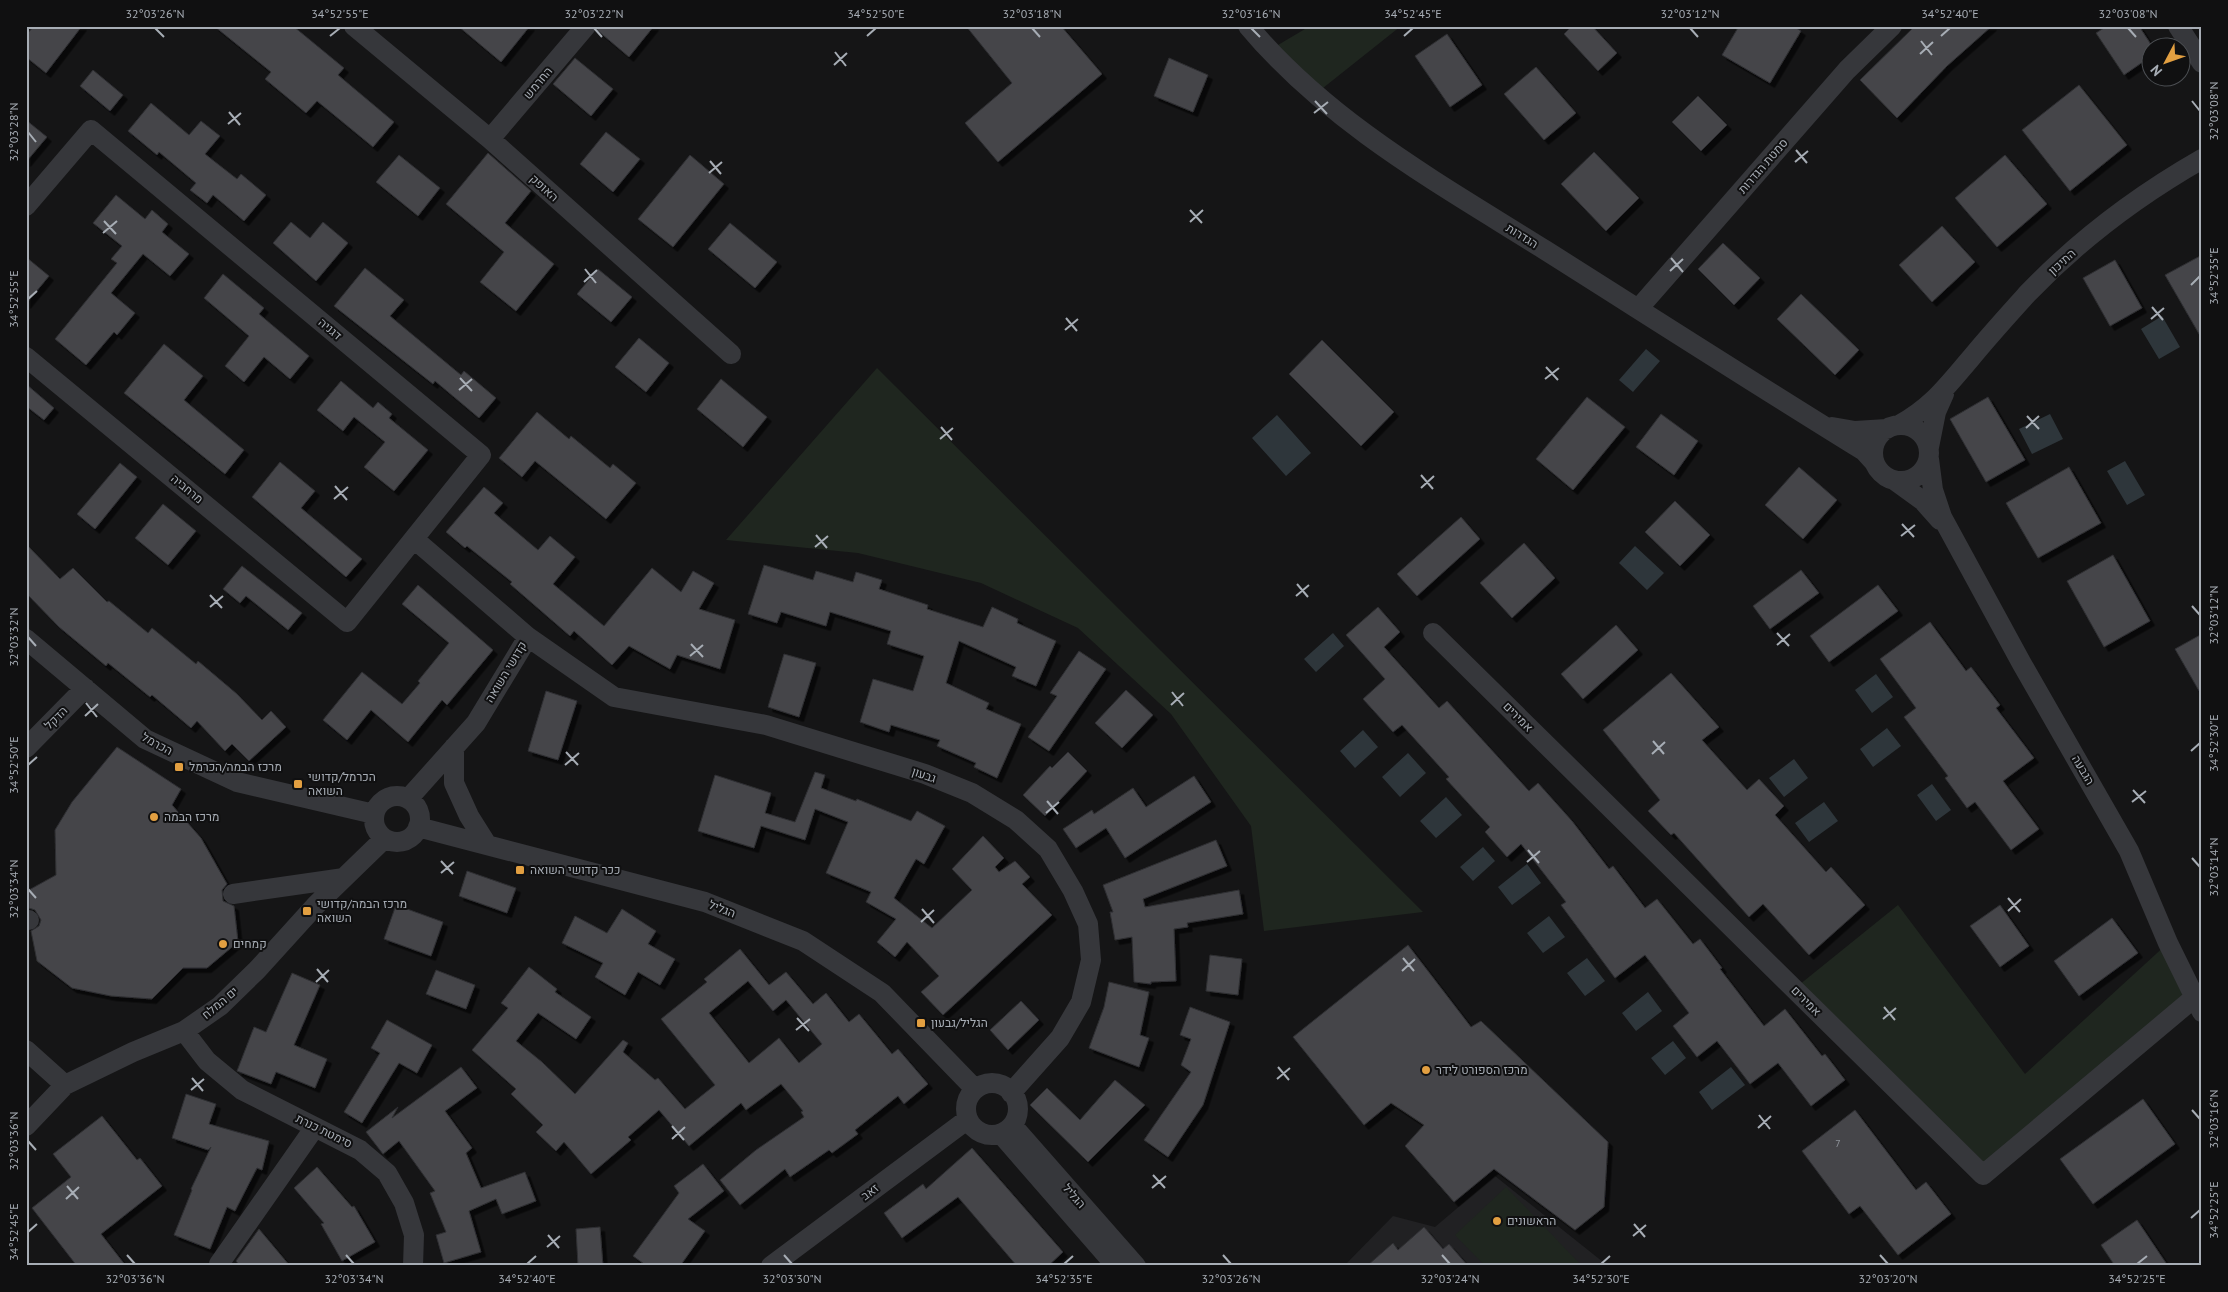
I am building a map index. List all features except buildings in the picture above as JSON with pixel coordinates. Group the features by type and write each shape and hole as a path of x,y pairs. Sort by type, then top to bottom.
{"street":[{"name":"האופק","path":"354,26 490,139 731,354"},
{"name":"החרמש","path":"490,139 586,26"},
{"name":"הגדרות","path":"1248,26 1305,86 1351,124 1445,187 1864,451 1874,462"},
{"name":"סמטת הגדרות","path":"1638,309 1847,70 1892,26"},
{"path":"2178,26 2202,63"},
{"name":"דגניה","path":"26,206 92,130 480,455 348,622"},
{"name":"התיכון","path":"1946,390 2006,318 2066,258 2147,194 2202,158"},
{"name":"מרחביה","path":"26,357 348,622"},
{"path":"1893,427 1914,428 1922,434 1929,453 1926,468 1912,479 1894,480 1886,477 1874,462 1875,443 1893,427 1927,408 1946,390"},
{"name":"הגבעה","path":"1946,390 1936,412 1929,453 1933,490 1942,518 2129,851 2198,1005"},
{"name":"הגדרות","path":"1816,420 1839,429 1855,431 1893,427"},
{"name":"הגבעה","path":"1894,480 1924,501 1951,533"},
{"name":"קדושי השואה","path":"408,799 476,723 528,637 414,538"},
{"name":"אמירים","path":"1433,633 1983,1175 2198,1005"},
{"name":"גבעון","path":"528,637 614,697 766,725 925,774 980,798 1016,820 1048,849 1073,891 1088,924 1090,960 1081,1002 1060,1038 1011,1092"},
{"name":"הכרמל","path":"26,639 145,739 237,782 374,814"},
{"name":"הדקל","path":"26,748 85,688"},
{"path":"454,747 454,782 469,816 486,843"},
{"path":"400,796 408,799 418,811 418,827 408,840 392,842 384,839 376,830 374,814 378,804 385,799 400,796"},
{"name":"הגליל","path":"418,827 486,843 705,902 803,941 882,993 975,1089"},
{"name":"ים המלח","path":"26,1126 65,1085 133,1052 184,1031 220,1006 257,970 316,905 384,839"},
{"path":"233,894 344,878"},
{"name":"סימטת כנרת","path":"184,1031 207,1061 242,1090 360,1150 387,1173 404,1202 414,1235 413,1266"},
{"path":"26,1050 65,1085"},
{"path":"988,1083 997,1083 1011,1092 1015,1096 1018,1105 1018,1114 1007,1130 988,1135 980,1132 968,1119 966,1105 975,1089 988,1083"},
{"name":"זאב","path":"771,1266 968,1119"},
{"path":"219,1264 315,1127"},
{"name":"הגליל","path":"1007,1130 1116,1266"},
{"name":"הגליל","path":"1007,1130 1136,1266"}],"shaded area":[{"path":"1310,26 1401,26 1318,92 1268,51"},
{"path":"2162,316 2180,347 2159,359 2141,329"},
{"path":"1646,349 1660,361 1633,392 1619,380"},
{"path":"877,368 1423,912 1264,931 1251,826 1171,714 1078,628 981,583 858,553 726,540"},
{"path":"2050,414 2063,439 2032,454 2019,429"},
{"path":"1277,415 1311,453 1286,476 1252,438"},
{"path":"2125,461 2145,495 2127,505 2107,471"},
{"path":"1635,546 1664,573 1647,590 1619,563"},
{"path":"1333,633 1344,646 1316,672 1304,659"},
{"path":"1876,674 1893,697 1872,713 1855,690"},
{"path":"1887,728 1901,746 1873,767 1860,749"},
{"path":"1363,730 1378,747 1355,768 1340,751"},
{"path":"1408,753 1426,773 1400,797 1382,777"},
{"path":"1794,759 1808,778 1784,797 1769,778"},
{"path":"1932,784 1951,810 1936,821 1917,795"},
{"path":"1446,797 1462,815 1436,838 1420,821"},
{"path":"1824,802 1838,821 1809,842 1795,823"},
{"path":"1483,847 1495,861 1473,881 1460,867"},
{"path":"1527,864 1541,883 1512,905 1498,887"},
{"path":"1898,905 2025,1074 2168,943 2194,998 1983,1175 1794,989"},
{"path":"1549,916 1565,937 1543,953 1527,933"},
{"path":"1587,958 1605,981 1585,996 1567,973"},
{"path":"1648,992 1662,1011 1636,1031 1622,1013"},
{"path":"1673,1041 1686,1058 1665,1075 1651,1058"},
{"path":"1731,1067 1745,1085 1712,1110 1699,1092"},
{"name":"הראשונים","path":"1495,1176 1603,1262 1604,1266 1344,1266 1393,1216 1435,1227"},
{"path":"1506,1187 1582,1266 1485,1266 1455,1235"}],"place":[{"name":"מרכז הבמה/הכרמל","path":"179,767"},
{"name":"הכרמל/קדושי השואה","path":"298,784"},
{"name":"מרכז הבמה","path":"154,817"},
{"name":"ככר קדושי השואה","path":"520,870"},
{"name":"מרכז הבמה/קדושי השואה","path":"307,911"},
{"name":"קמחים","path":"223,944"},
{"name":"הגליל/גבעון","path":"921,1023"},
{"name":"מרכז הספורט לידר","path":"1426,1070"},
{"name":"הראשונים","path":"1497,1221"}]}
